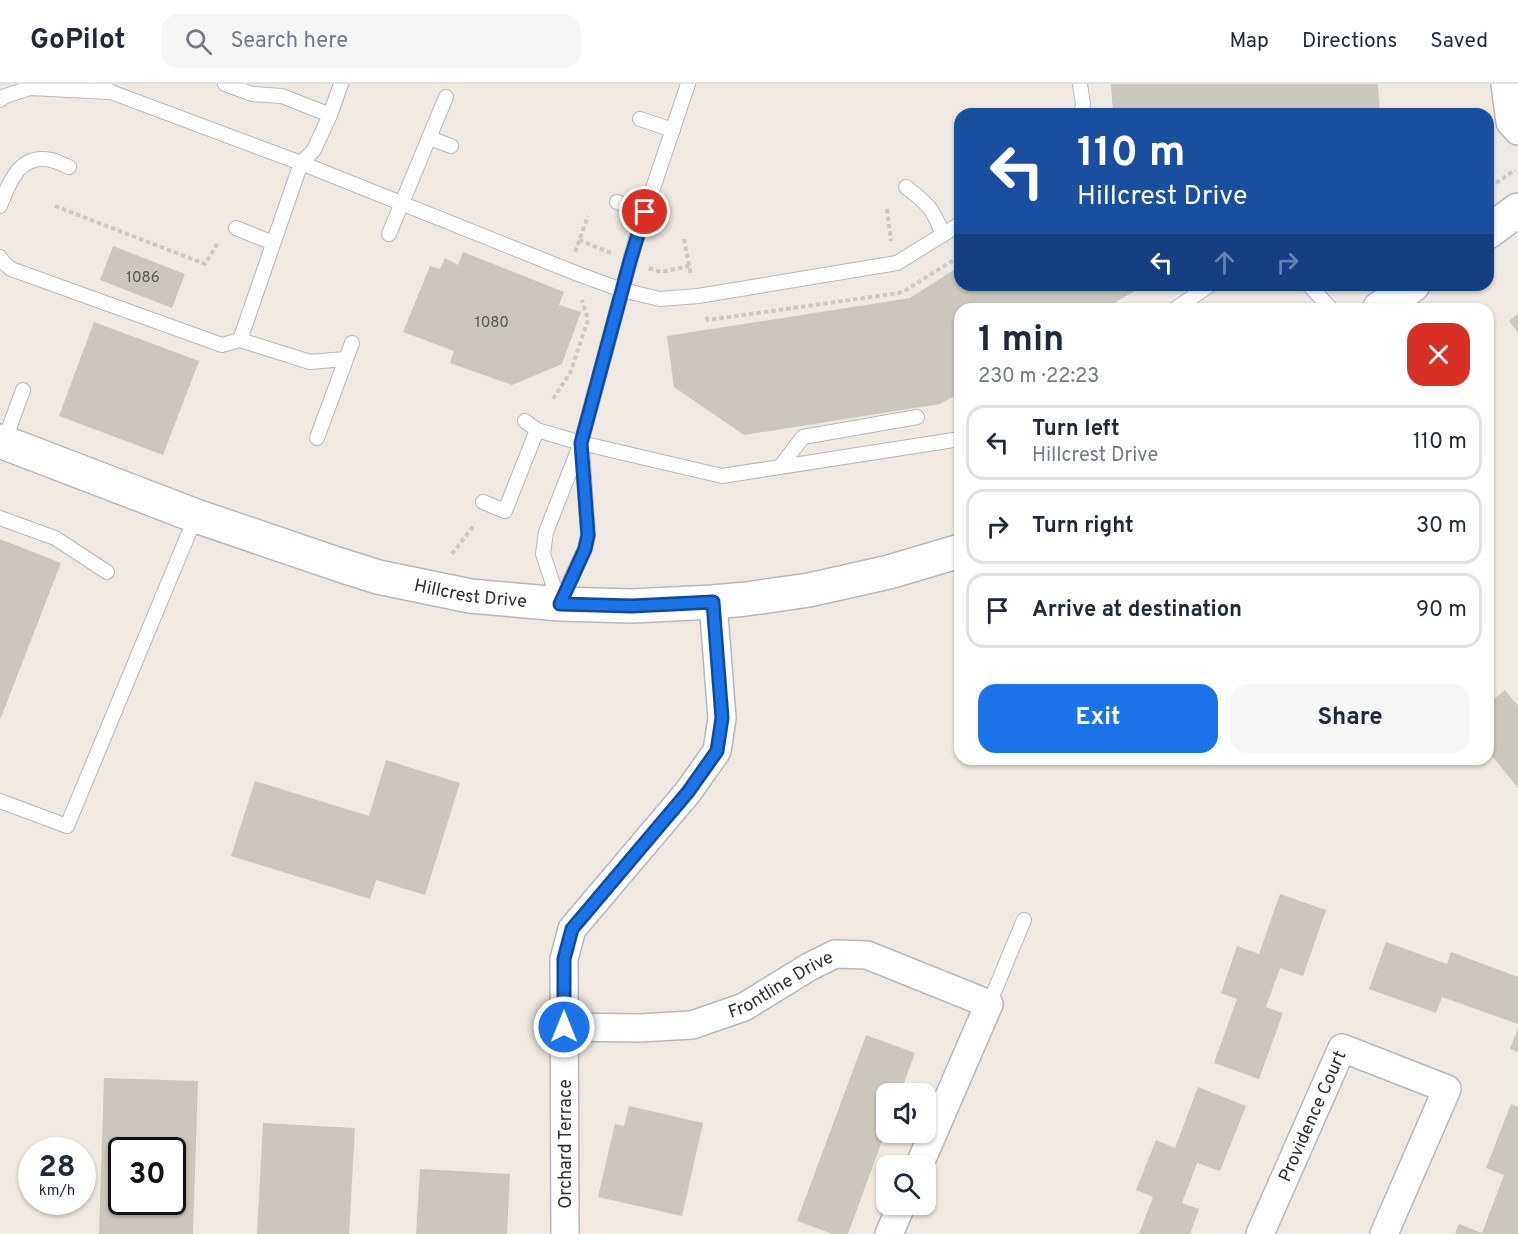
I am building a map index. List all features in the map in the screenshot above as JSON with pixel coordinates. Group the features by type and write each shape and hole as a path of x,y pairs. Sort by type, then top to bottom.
{"street":[{"path":"1505,84 1510,122 1518,131"},
{"path":"1494,228 1518,210"},
{"path":"1388,303 1404,291"},
{"name":"Hillcrest Drive","path":"2,441 196,516 378,577 470,596 560,604 632,606 713,602 809,590 890,572 954,553"},
{"name":"Orchard Terrace","path":"565,1234 564,959 572,929 688,792 717,751 722,718 713,602"},
{"name":"Frontline Drive","path":"564,1027 639,1028 692,1025 744,1007 809,966 836,954 867,955 989,1004"},
{"path":"924,1155 989,1004"},
{"name":"Providence Court","path":"1260,1234 1342,1048 1447,1089 1384,1234"},
{"path":"889,1234 897,1215"}],"lane":[{"path":"98,84 111,92 301,163 622,290 660,299 698,296 897,263 954,228"},
{"path":"225,84 252,94 282,96 330,115"},
{"path":"240,340 301,163 314,150 341,84"},
{"path":"560,604 543,554 546,532 581,443 636,239 688,84"},
{"path":"1080,84 1083,108"},
{"path":"0,100 5,96 30,88 111,92"},
{"path":"389,234 446,97"},
{"path":"640,119 673,130"},
{"path":"429,138 451,146"},
{"path":"0,206 11,178 21,166 36,160 50,160 69,167"},
{"path":"906,187 927,203 943,235"},
{"path":"618,202 645,212"},
{"path":"236,228 273,243"},
{"path":"0,257 11,269 222,345 240,340 310,362 345,359"},
{"path":"1183,303 1201,291"},
{"path":"1314,291 1326,303"},
{"path":"317,438 352,343"},
{"path":"2,441 23,390"},
{"path":"780,467 803,437 917,417"},
{"path":"525,421 537,430 581,443 722,476 954,440"},
{"path":"483,502 505,511 537,430"},
{"path":"560,604 585,549 588,535 581,443"},
{"path":"0,801 67,826 196,516"},
{"path":"0,518 55,538 107,572"},
{"path":"989,1004 1024,920"}],"path":[{"path":"1494,185 1515,170"},
{"path":"55,206 205,264 219,241"},
{"path":"575,252 588,216"},
{"path":"553,399 570,373 588,320 582,300"},
{"path":"452,554 475,524"}],"building":[{"path":"1111,84 1378,84 1380,108 1113,108"},
{"path":"113,246 185,274 172,308 100,280"},
{"path":"463,252 564,292 559,305 581,312 562,364 512,385 450,363 454,351 403,332 430,266 440,269 445,258 458,265"},
{"path":"954,270 954,291 1135,291 1114,303 954,303 954,396 940,404 744,435 674,387 667,336 910,298"},
{"path":"1518,314 1518,333 1509,321"},
{"path":"94,322 199,361 163,455 59,416"},
{"path":"0,539 61,563 0,720"},
{"path":"1505,690 1518,706 1518,788 1494,758 1494,699"},
{"path":"386,760 460,783 425,895 376,880 370,899 231,856 255,781 369,816"},
{"path":"1280,894 1326,910 1303,976 1280,968 1266,1007 1283,1013 1259,1079 1214,1063 1237,999 1221,993 1237,946 1259,954"},
{"path":"1386,942 1447,964 1451,952 1518,977 1518,1024 1442,997 1436,1013 1369,989"},
{"path":"1518,1028 1518,1052 1510,1049"},
{"path":"866,1035 915,1053 904,1083 876,1083 876,1143 881,1143 848,1234 833,1234 797,1221"},
{"path":"104,1078 198,1081 193,1234 99,1234"},
{"path":"1198,1087 1246,1106 1220,1171 1197,1163 1182,1203 1199,1209 1190,1234 1139,1234 1153,1197 1136,1190 1156,1140 1175,1148"},
{"path":"1511,1104 1518,1107 1518,1234 1455,1234 1459,1224 1482,1233 1504,1175 1486,1168"},
{"path":"629,1106 703,1123 682,1216 598,1197 615,1124 624,1126"},
{"path":"263,1123 355,1128 349,1234 257,1234"},
{"path":"420,1169 510,1174 507,1234 416,1234"}],"route":[{"path":"564,1027 564,959 572,929 688,792 717,751 722,718 713,602 632,606 560,604 585,549 588,535 581,443 645,212"}]}
